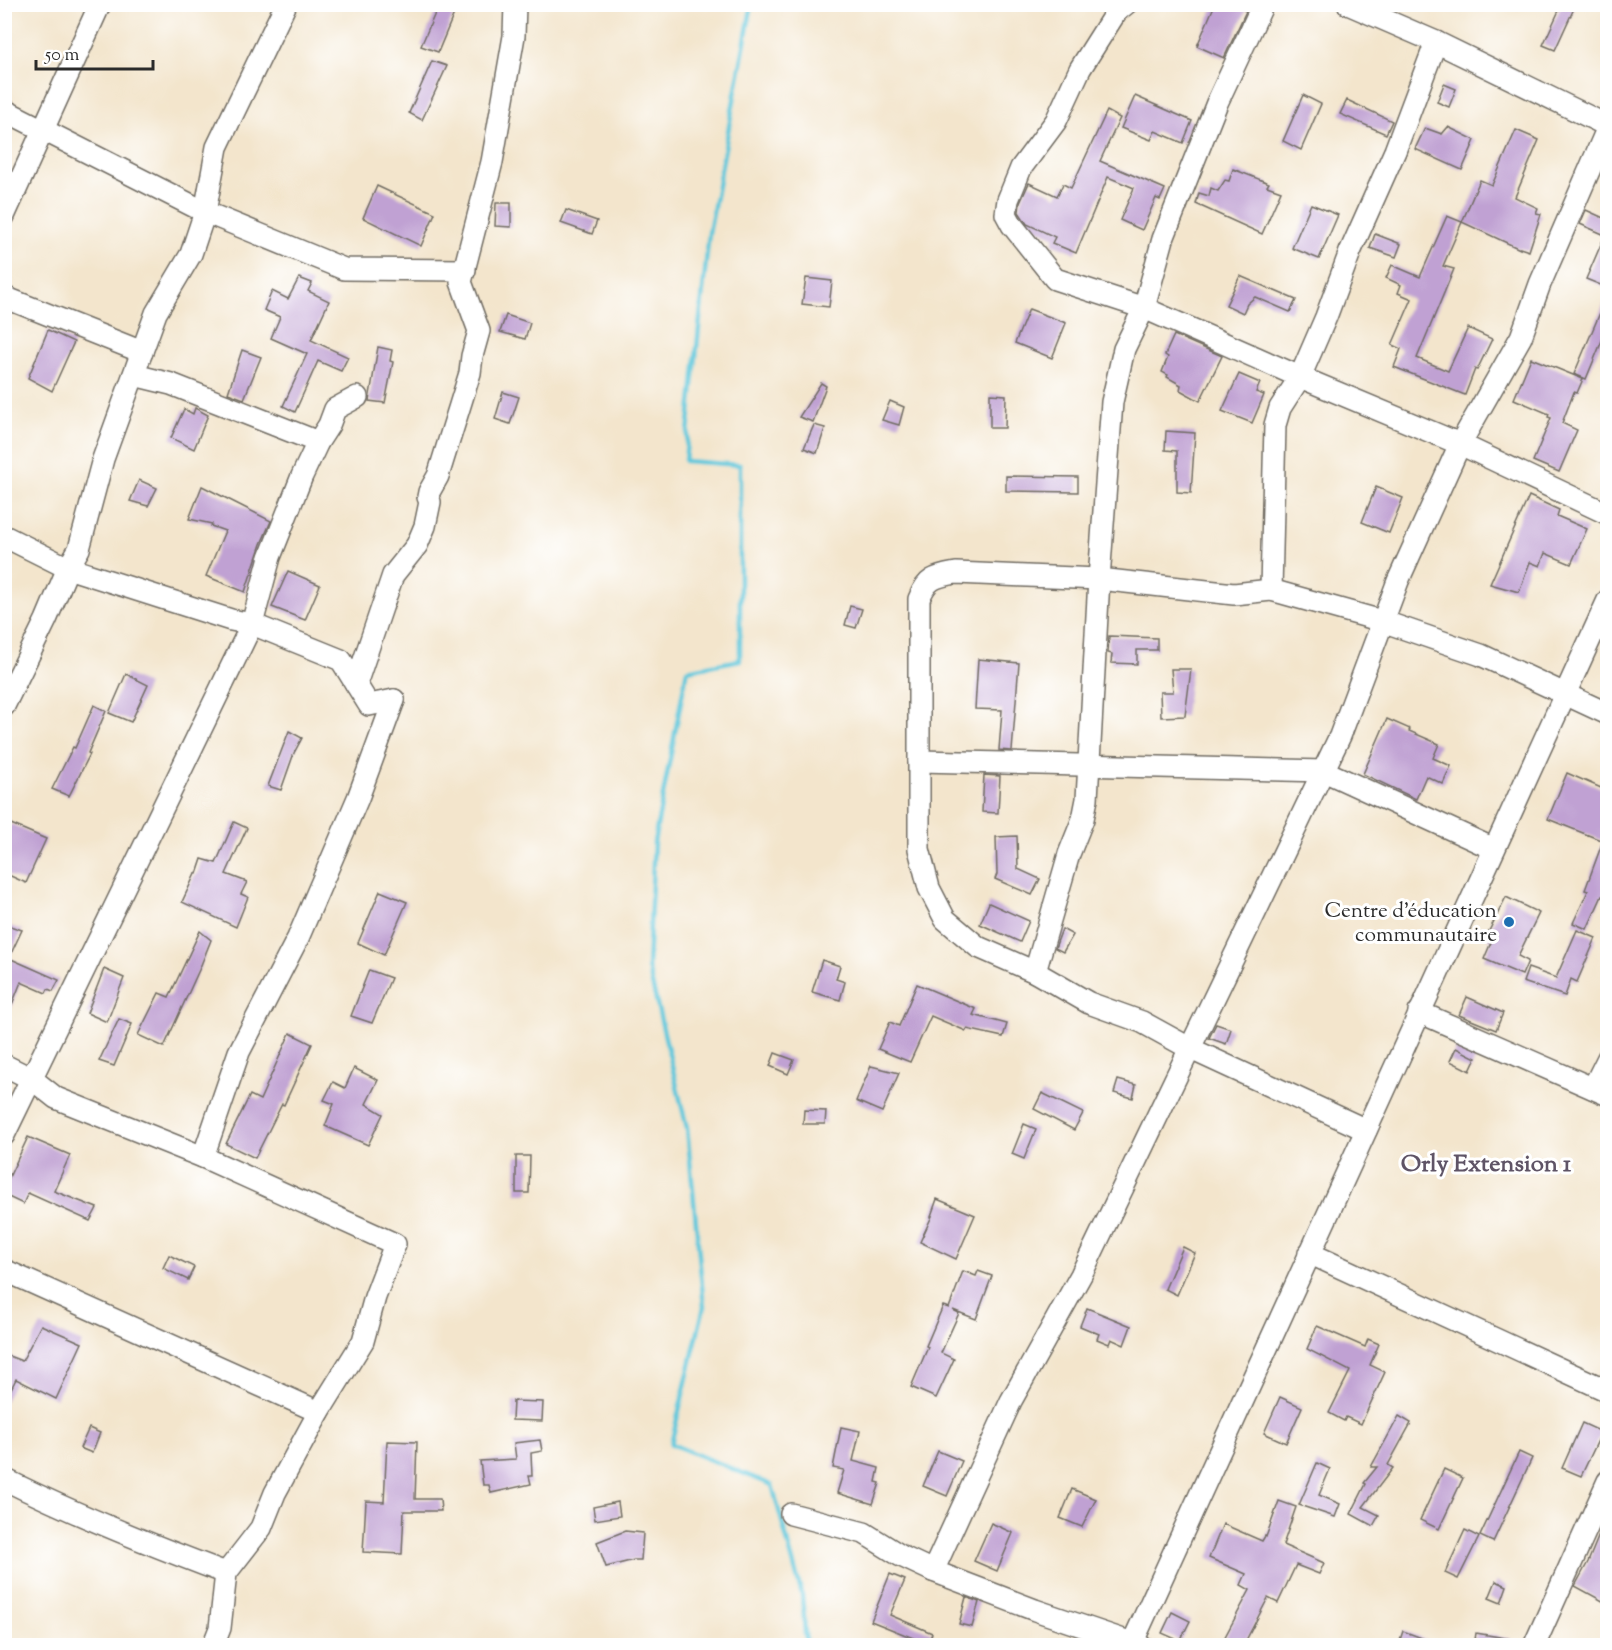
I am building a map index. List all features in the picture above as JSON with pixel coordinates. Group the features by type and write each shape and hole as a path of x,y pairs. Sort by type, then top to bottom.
{"street":[{"path":"4,216 100,4"},
{"path":"4,706 79,549 103,459 156,313 191,254 205,212 217,147 286,4"},
{"path":"356,684 393,575 417,545 425,526 430,502 429,492 438,476 470,373 479,332 461,282 492,162 514,36 515,4"},
{"path":"1126,4 1116,12 1080,69 1056,121 1021,168 1008,200 1006,214 1019,236 1055,279 1144,308 1460,444 1608,514"},
{"path":"1035,972 1069,854 1083,819 1087,799 1099,579 1112,402 1124,350 1144,308 1163,239 1216,103 1263,4"},
{"path":"933,1571 1011,1401 1081,1275 1324,771 1340,736 1382,621 1460,444 1521,337 1540,284 1608,127 1436,42 1348,4"},
{"path":"1271,590 1275,425 1280,408 1300,377 1326,317 1350,252 1395,150 1436,42"},
{"path":"4,110 205,212 344,269 465,270"},
{"path":"4,297 142,352"},
{"path":"134,375 171,384 318,442"},
{"path":"4,1135 252,624 270,557 318,442 329,425 335,409 357,397"},
{"path":"4,536 68,568 231,620 252,624 340,660 369,705 394,700 358,798 298,938 239,1052 203,1157"},
{"path":"1366,1130 1191,1049 1142,1022 1089,1003 1035,972 978,946 945,919 929,888 919,849 919,599 924,586 935,577 956,573 1099,579 1234,594 1271,590 1382,621 1481,656 1608,714"},
{"path":"791,1514 864,1533 901,1556 933,1571 1035,1610 1135,1644 1419,1012 1608,600"},
{"path":"919,761 1324,771 1494,849"},
{"path":"1419,1012 1600,1091 1608,1058"},
{"path":"4,1065 32,1079 56,1098 203,1157 395,1244 375,1297 363,1341 319,1412 275,1493 261,1528 226,1573 220,1628 213,1646"},
{"path":"1310,1253 1608,1391"},
{"path":"4,1270 319,1412"},
{"path":"4,1479 52,1502 226,1573"},
{"path":"1534,1646 1606,1486"}],"building":[{"path":"439,4 458,4 438,52 421,46"},
{"path":"1215,4 1232,4 1246,11 1224,58 1197,46"},
{"path":"1562,4 1576,4 1555,50 1543,45"},
{"path":"432,61 447,66 422,120 409,113"},
{"path":"1444,84 1456,89 1449,107 1437,102"},
{"path":"1303,95 1321,104 1301,150 1283,141"},
{"path":"1135,96 1192,121 1183,143 1155,131 1151,140 1121,128"},
{"path":"1347,100 1392,121 1386,134 1340,114"},
{"path":"1107,111 1120,118 1100,161 1165,189 1160,200 1156,198 1142,230 1120,220 1134,188 1108,177 1076,253 1052,243 1055,237 1027,224 1019,212 1020,203 1029,183 1057,196 1063,184 1071,188"},
{"path":"1448,127 1475,140 1462,170 1415,149 1425,128 1442,134"},
{"path":"1516,130 1539,140 1515,197 1538,208 1536,213 1541,214 1529,251 1462,222 1480,180 1492,185"},
{"path":"1233,169 1269,183 1267,186 1281,191 1262,234 1196,204 1199,193 1209,196 1211,188 1218,191 1225,180 1229,181"},
{"path":"377,186 435,213 421,246 363,218"},
{"path":"496,203 511,203 511,227 495,226"},
{"path":"1311,204 1338,215 1319,259 1292,248"},
{"path":"566,210 597,221 592,234 561,223"},
{"path":"1586,210 1608,220 1608,288 1586,279 1605,235 1580,224"},
{"path":"1447,216 1462,222 1443,266 1454,269 1417,358 1448,371 1468,328 1492,339 1477,370 1475,369 1465,395 1394,367 1401,349 1392,345 1412,299 1398,293 1401,285 1386,278 1392,265 1420,277"},
{"path":"1375,234 1401,244 1396,257 1370,248"},
{"path":"1240,276 1296,300 1290,312 1255,297 1247,304 1243,313 1226,305"},
{"path":"299,278 312,283 308,291 329,301 311,340 348,357 341,371 318,361 295,412 283,406 307,354 271,338 280,317 264,310 272,291 288,299"},
{"path":"806,278 832,281 829,307 802,304"},
{"path":"1608,294 1608,326 1586,379 1574,374"},
{"path":"1029,309 1066,323 1052,358 1015,343"},
{"path":"506,315 530,323 525,339 500,332"},
{"path":"48,330 74,342 52,391 28,378"},
{"path":"1174,335 1222,356 1200,401 1180,390 1181,385 1162,372 1168,357 1165,355"},
{"path":"378,347 392,350 390,361 393,362 385,403 369,401"},
{"path":"242,350 261,357 244,399 228,393"},
{"path":"1531,358 1583,379 1577,393 1574,392 1562,423 1577,430 1559,472 1533,461 1551,418 1548,417 1549,414 1514,399"},
{"path":"1239,374 1260,383 1256,392 1264,395 1252,423 1222,411"},
{"path":"821,383 826,386 813,422 799,417"},
{"path":"503,392 519,397 510,424 495,419"},
{"path":"990,394 1006,395 1005,428 990,428"},
{"path":"890,401 904,407 899,425 882,420"},
{"path":"195,408 208,415 194,449 171,438 184,409 193,414"},
{"path":"814,425 825,428 817,453 804,448"},
{"path":"1166,431 1195,433 1191,493 1177,492 1177,451 1165,450"},
{"path":"1006,476 1078,477 1078,492 1006,491"},
{"path":"139,480 157,488 148,506 130,501"},
{"path":"202,486 271,521 245,592 206,576 225,531 211,526 212,524 189,519"},
{"path":"1376,487 1403,498 1389,533 1362,522"},
{"path":"1529,496 1559,510 1557,516 1587,529 1571,564 1545,553 1540,566 1530,562 1519,592 1490,584"},
{"path":"288,571 320,585 305,620 272,607"},
{"path":"850,606 862,609 856,628 845,625"},
{"path":"1109,636 1157,638 1157,650 1137,650 1137,664 1111,663 1112,654 1108,653"},
{"path":"978,659 1019,663 1012,751 999,750 1002,710 975,709"},
{"path":"1171,669 1191,669 1185,716 1161,717 1160,692 1173,692"},
{"path":"126,674 148,685 131,722 109,713"},
{"path":"94,705 106,711 88,753 90,754 69,796 52,789 73,747 75,748"},
{"path":"1387,719 1439,744 1433,758 1451,766 1443,784 1426,776 1416,799 1363,774"},
{"path":"289,731 302,738 294,753 281,790 268,786"},
{"path":"1567,773 1608,791 1608,898 1602,896 1587,929 1573,923 1588,891 1585,890 1603,841 1548,819"},
{"path":"984,775 1000,776 998,813 982,812"},
{"path":"234,822 247,828 226,874 247,882 241,894 248,897 236,927 182,902 202,859 216,863"},
{"path":"11,824 46,839 26,883 4,873 4,838"},
{"path":"1017,836 1018,869 1040,879 1032,895 995,879 997,874 996,837"},
{"path":"380,891 407,902 384,955 358,943"},
{"path":"1506,897 1539,913 1518,956 1528,961 1522,975 1484,959 1492,940 1486,937"},
{"path":"989,903 1029,921 1020,942 980,924"},
{"path":"7,925 22,930 9,958 59,980 53,991 48,989 46,993 21,982 5,1022 4,931"},
{"path":"1062,929 1073,935 1063,952 1055,948"},
{"path":"1577,930 1596,938 1577,982 1571,979 1565,996 1523,982 1528,968 1556,978"},
{"path":"200,931 211,940 164,1047 138,1035 159,993 169,997"},
{"path":"822,960 840,966 836,979 845,982 840,1000 812,992"},
{"path":"104,969 124,978 107,1022 87,1013"},
{"path":"369,970 391,978 372,1023 351,1016"},
{"path":"917,984 976,1009 973,1015 1007,1024 1003,1037 967,1029 966,1031 931,1016 910,1062 878,1049 890,1022 899,1026"},
{"path":"1467,997 1503,1013 1496,1030 1459,1015"},
{"path":"119,1019 132,1024 114,1066 99,1061"},
{"path":"1216,1024 1231,1029 1226,1044 1209,1038"},
{"path":"290,1033 312,1044 284,1105 282,1104 255,1158 226,1144 250,1095 260,1100"},
{"path":"1456,1048 1476,1058 1470,1071 1450,1061"},
{"path":"775,1053 794,1060 788,1074 770,1066"},
{"path":"871,1066 899,1073 882,1112 856,1101"},
{"path":"354,1068 378,1080 366,1104 383,1114 368,1145 325,1126 334,1104 324,1100 333,1082 345,1088"},
{"path":"1118,1080 1136,1085 1133,1098 1114,1093"},
{"path":"1042,1093 1083,1113 1074,1130 1034,1109"},
{"path":"804,1110 826,1111 825,1124 803,1124"},
{"path":"1024,1124 1036,1129 1024,1159 1012,1154"},
{"path":"28,1137 70,1155 54,1191 97,1208 90,1221 28,1193 23,1204 4,1195 4,1188"},
{"path":"516,1156 530,1156 529,1193 516,1193"},
{"path":"937,1199 975,1215 956,1259 920,1242"},
{"path":"1183,1247 1195,1253 1177,1295 1165,1289"},
{"path":"169,1255 194,1267 188,1280 163,1268"},
{"path":"963,1271 976,1276 978,1271 992,1276 976,1319 953,1310 959,1313 941,1353 954,1359 936,1398 911,1387 943,1306 949,1308"},
{"path":"1087,1308 1131,1326 1124,1345 1111,1339 1109,1344 1097,1339 1099,1334 1080,1326"},
{"path":"41,1325 82,1343 56,1399 16,1379 4,1403 4,1354 22,1361"},
{"path":"1317,1326 1365,1347 1368,1339 1379,1344 1370,1365 1385,1372 1361,1424 1346,1417 1344,1421 1329,1413 1350,1371 1307,1349"},
{"path":"1280,1397 1302,1407 1286,1443 1264,1433"},
{"path":"513,1401 543,1402 542,1421 512,1420"},
{"path":"1399,1416 1411,1423 1388,1465 1393,1468 1363,1507 1379,1515 1373,1526 1351,1514 1366,1484 1364,1483 1377,1467 1371,1467"},
{"path":"1582,1423 1602,1432 1581,1476 1562,1468"},
{"path":"841,1427 860,1431 853,1461 879,1468 876,1482 880,1483 873,1504 837,1493 844,1470 833,1468"},
{"path":"89,1428 100,1433 92,1453 80,1448"},
{"path":"540,1440 542,1451 531,1453 532,1476 529,1476 531,1484 491,1493 489,1485 483,1485 480,1461 516,1459 514,1443"},
{"path":"387,1441 417,1442 415,1499 440,1499 441,1511 404,1511 402,1554 363,1552 366,1501 384,1502"},
{"path":"938,1451 962,1461 947,1496 923,1486"},
{"path":"1519,1452 1532,1458 1493,1542 1480,1536"},
{"path":"1317,1463 1330,1469 1319,1495 1340,1504 1335,1517 1299,1505"},
{"path":"1444,1469 1463,1478 1439,1529 1420,1520"},
{"path":"1072,1489 1096,1499 1082,1527 1060,1518"},
{"path":"1279,1501 1296,1507 1283,1545 1324,1563 1319,1574 1296,1565 1278,1603 1268,1598 1243,1646 1220,1646 1250,1590 1241,1585 1246,1574 1209,1558 1223,1524 1262,1541 1266,1537"},
{"path":"618,1502 620,1516 595,1520 593,1507"},
{"path":"1608,1513 1608,1604 1575,1586 1588,1562"},
{"path":"991,1523 1013,1533 997,1571 974,1561"},
{"path":"1465,1530 1479,1537 1458,1579 1445,1573"},
{"path":"625,1531 643,1533 641,1560 606,1567 597,1542"},
{"path":"890,1574 905,1580 890,1615 932,1633 928,1644 871,1621"},
{"path":"1496,1581 1507,1586 1501,1603 1489,1598"},
{"path":"966,1597 979,1602 972,1627 959,1624"},
{"path":"1172,1612 1190,1621 1180,1641 1162,1633"},
{"path":"1403,1631 1438,1644 1438,1646 1398,1646"},
{"path":"1476,1633 1511,1639 1511,1646 1474,1646"}],"waterway":[{"path":"752,4 709,233 685,461 740,465 740,660 687,670 654,842 648,967 687,1128 704,1307 671,1444 772,1485 802,1595 806,1646"}],"place":[{"name":"Centre d'éducation communautaire","path":"1509,922"}],"district":[{"name":"Orly Extension 1","path":"1486,1163"}]}
